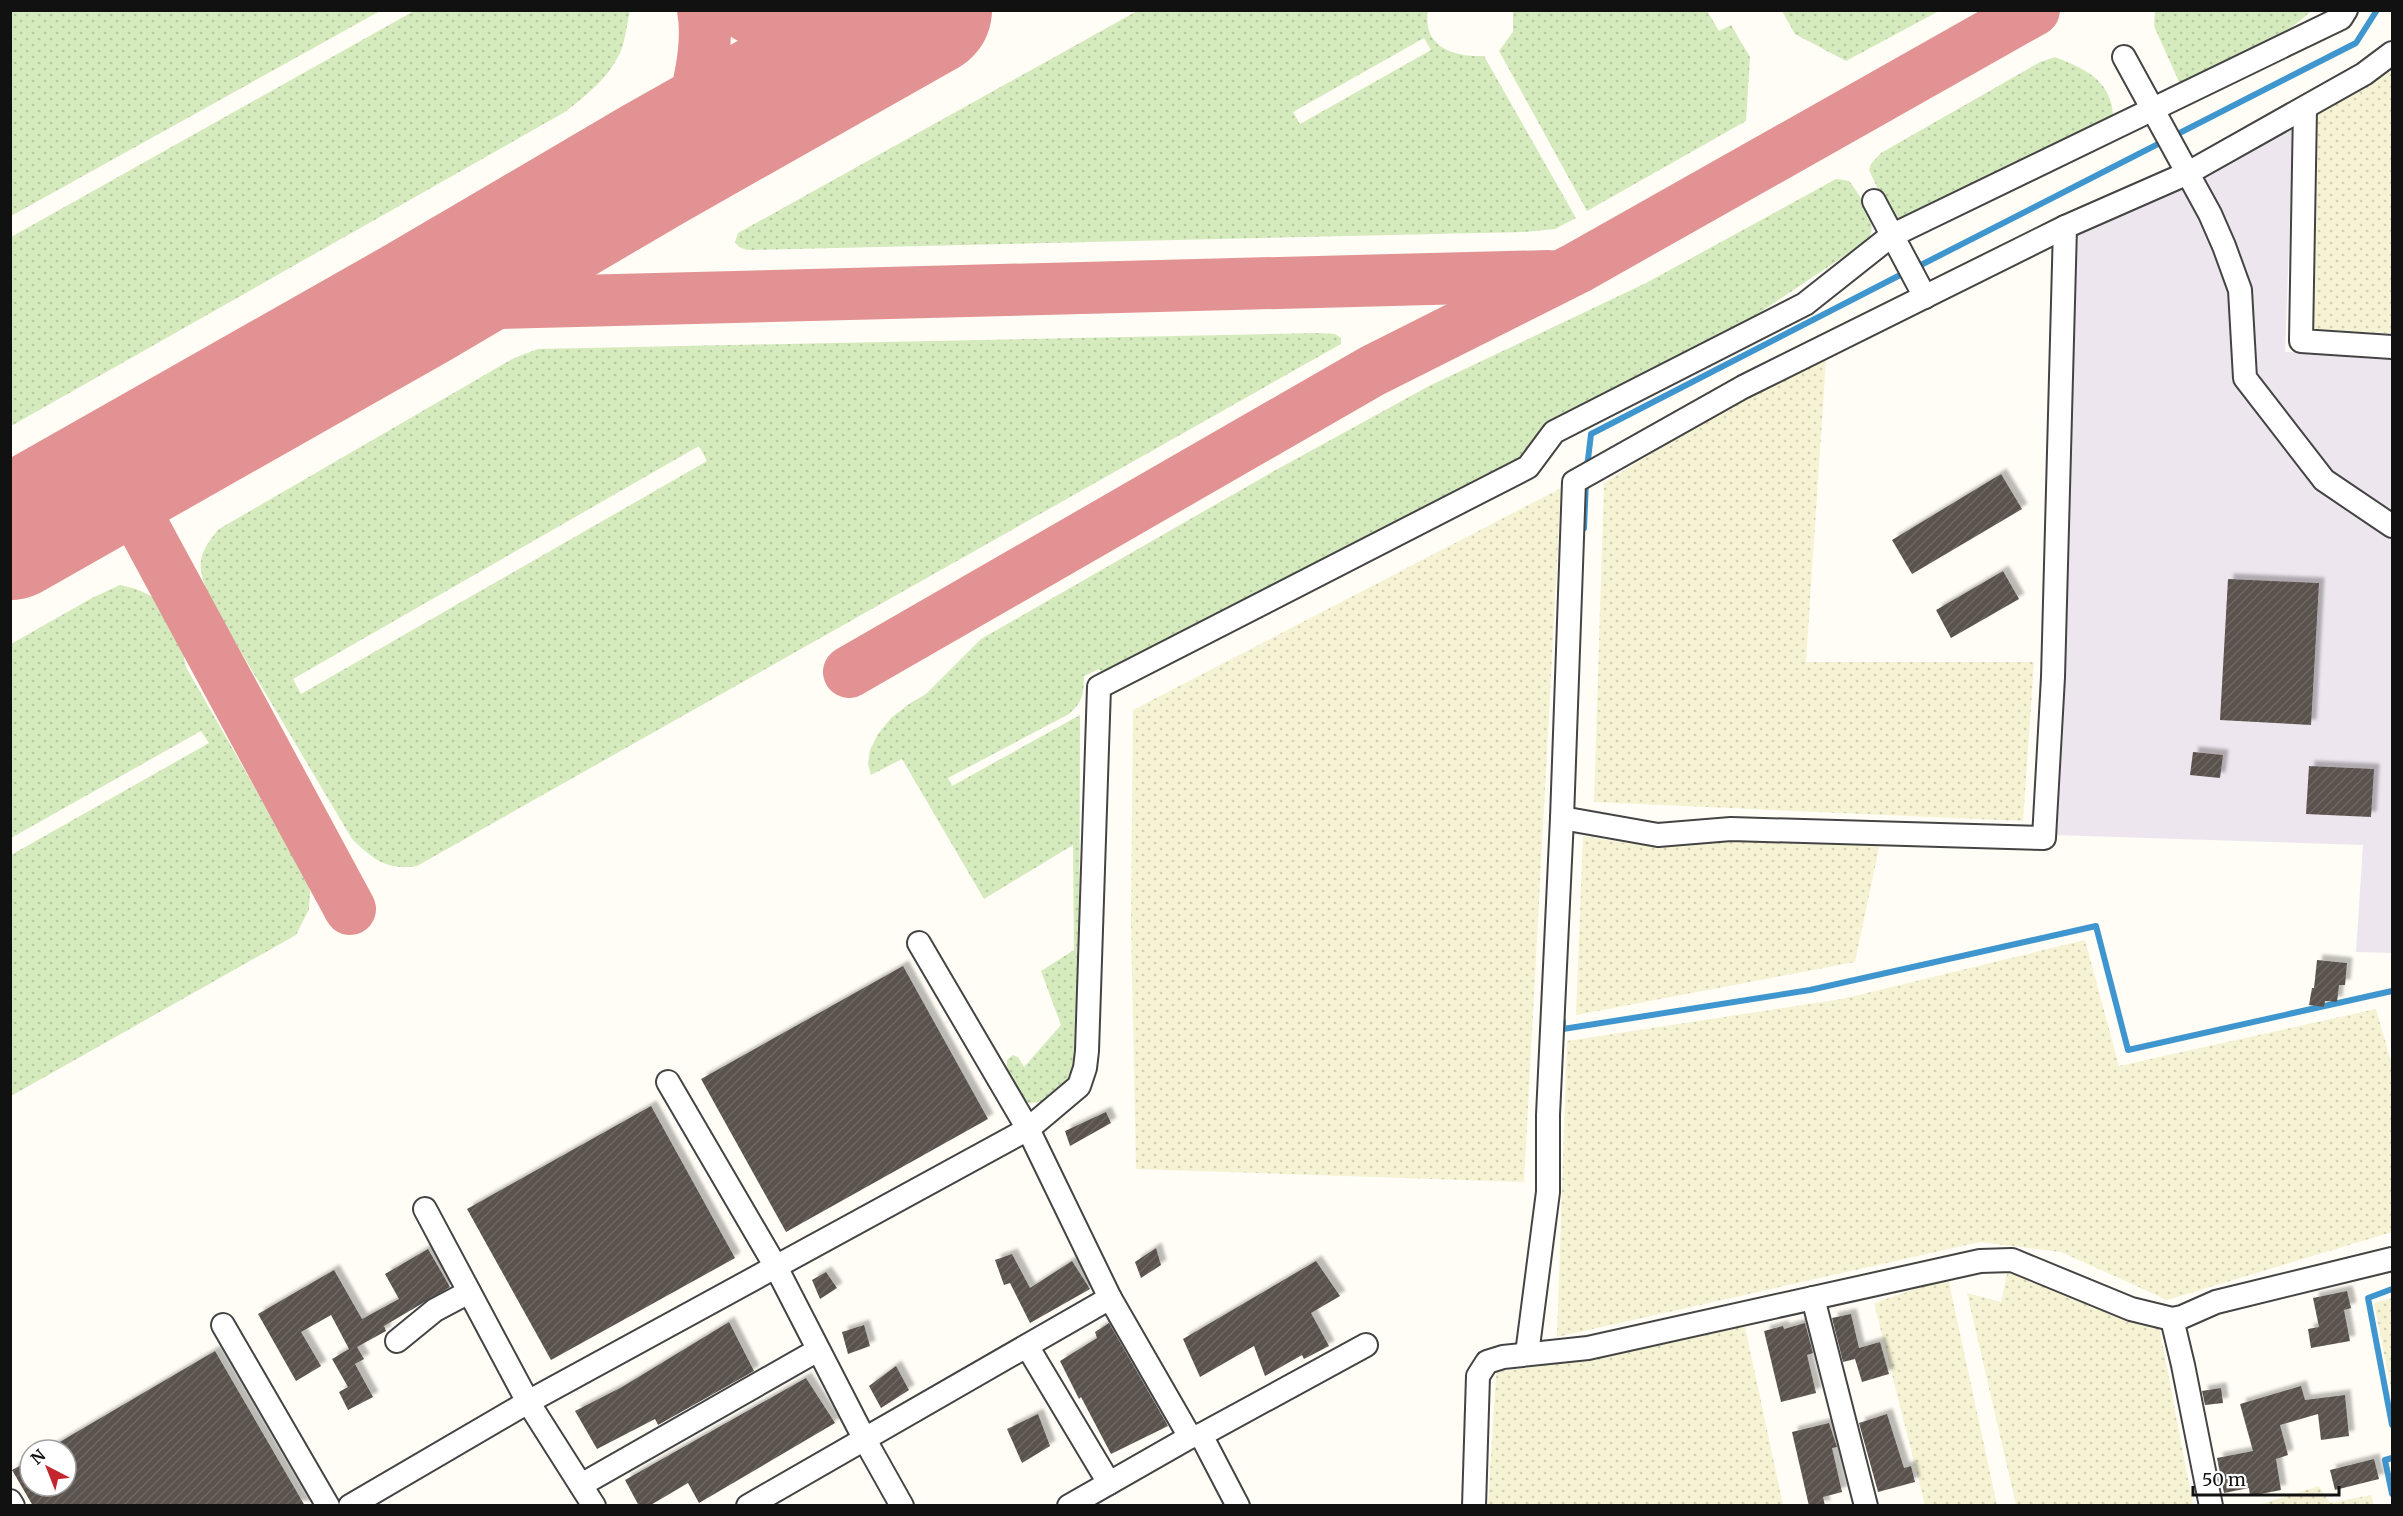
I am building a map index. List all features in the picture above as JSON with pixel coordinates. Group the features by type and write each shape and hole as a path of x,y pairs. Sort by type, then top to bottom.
{"street":[{"path":"350,1506 528,1402 1028,1129 1079,1086 1085,1068 1099,687 1528,467 1554,432 1805,304 1891,236 2341,18 2346,10"},
{"path":"1527,1354 1548,1192 1548,1115 1574,482 1743,387 1915,279 2065,226 2188,173 2364,74 2392,53"},
{"path":"2124,57 2210,213 2240,290 2245,378 2324,480 2392,526"},
{"path":"2305,108 2301,340 2392,347"},
{"path":"1874,201 1915,279"},
{"path":"1562,818 1658,835 1731,829 2044,838 2053,677 2065,226"},
{"path":"919,944 1028,1129 1110,1299 1238,1506"},
{"path":"668,1082 776,1267 865,1440 902,1506"},
{"path":"425,1209 528,1402 594,1506"},
{"path":"1474,1506 1478,1376 1487,1362 1503,1357 1588,1348 1980,1261 2012,1260 2044,1271 2080,1289 2132,1309 2172,1318 2182,1317 2216,1302 2392,1259"},
{"path":"397,1341 435,1310 469,1292"},
{"path":"1813,1298 1866,1506"},
{"path":"748,1506 1110,1299"},
{"path":"2172,1318 2211,1506"},
{"path":"223,1325 328,1506"},
{"path":"1069,1506 1366,1345"},
{"path":"1027,1346 1109,1483"},
{"path":"581,1485 818,1350"},
{"path":"10,1501 13,1506"}],"shaded area":[{"path":"2392,67 2392,333 2311,331 2312,115"},
{"path":"2294,114 2285,352 2392,355 2392,953 2356,952 2363,845 2054,835 2077,221"},
{"path":"1827,345 1806,662 2034,662 2023,821 1594,802 1604,483"},
{"path":"1561,488 1524,1182 1136,1169 1131,923 1133,710"},
{"path":"1583,836 1639,845 1693,841 1880,843 1855,962 1576,1015"},
{"path":"2085,940 2119,1066 2376,1009 2392,1065 2392,1232 2167,1300 2061,1252 1980,1242 1557,1337 1567,1041 1842,999"},
{"path":"2008,1270 2159,1326 2193,1505 2016,1505 1967,1293 2001,1302"},
{"path":"1948,1278 1997,1505 1925,1505 1874,1303"},
{"path":"2392,1298 2392,1393 2374,1303"},
{"path":"1744,1322 1783,1505 1488,1506 1496,1372 1596,1358"},
{"path":"2319,1486 2330,1503 2371,1495 2374,1505 2258,1505"}],"green space":[{"path":"11,10 380,10 380,11 11,216"},
{"path":"1139,10 1428,11 1427,23 1430,33 1442,47 1452,52 1484,56 1576,218 1555,229 1523,232 747,250 739,247 735,242 738,233","holes":["1424,38 1431,50 1300,124 1293,112"]},
{"path":"414,11 630,11 625,39 612,67 590,91 565,112 11,426 11,237"},
{"path":"1513,11 1707,11 1719,31 1731,25 1750,57 1746,121 1587,211 1499,51 1513,32"},
{"path":"1782,11 1939,11 1846,61 1795,34"},
{"path":"2155,11 2311,11 2266,44 2180,84 2154,26"},
{"path":"2055,57 2085,71 2101,83 2111,102 2113,114 2105,124 1897,221 1890,215 1869,170 1871,164 1881,153 2040,62"},
{"path":"1836,179 1849,181 1862,200 1869,216 1871,231 1868,238 1858,247 1735,329 1557,416 1543,428 1526,456 1105,675 1099,669 1084,676 1082,697 1069,714 948,778 952,786 1080,715 1079,1038 1071,1073 1060,1091 1041,1102 1028,1103 1013,1083 1008,1071 1007,1060 1013,1055 1018,1057 1024,1067 1061,1025 1041,971 1074,950 1073,845 984,899 902,759 871,775 868,764 870,750 878,734 891,718 926,694 981,639 1274,471 1429,386 1646,283"},
{"path":"1318,333 1335,334 1341,338 1341,344 417,866 389,865 374,858 352,839 209,598 201,569 202,555 219,529 514,358 538,349","holes":["699,446 707,461 301,694 293,679"]},
{"path":"120,585 146,593 163,607 175,625 186,649 184,659 186,667 285,841 302,854 310,891 309,909 296,935 11,1096 11,855 209,743 201,731 11,838 11,644 92,598"}],"building":[{"path":"2001,474 2022,509 1912,574 1892,540"},
{"path":"2003,571 2019,599 1951,638 1936,610"},
{"path":"2228,579 2319,583 2311,725 2220,720"},
{"path":"2193,752 2223,755 2220,778 2190,775"},
{"path":"2309,766 2374,769 2371,817 2306,814"},
{"path":"2317,960 2347,963 2345,985 2339,985 2337,1002 2325,1001 2324,1007 2309,1005 2312,988 2314,988"},
{"path":"903,966 988,1119 786,1232 701,1079"},
{"path":"651,1106 735,1258 551,1360 467,1209"},
{"path":"1106,1112 1111,1123 1070,1146 1065,1131"},
{"path":"1156,1248 1161,1265 1141,1278 1135,1262"},
{"path":"428,1249 450,1287 384,1326 386,1331 357,1347 364,1359 355,1364 373,1397 348,1410 339,1392 348,1387 332,1359 349,1349 331,1315 301,1332 321,1366 296,1381 258,1314 334,1270 362,1319 399,1299 385,1274"},
{"path":"1012,1254 1030,1288 1072,1261 1090,1289 1030,1323 1010,1283 1004,1285 995,1260"},
{"path":"1316,1261 1340,1296 1311,1313 1329,1346 1304,1359 1302,1355 1265,1376 1254,1346 1200,1377 1183,1339"},
{"path":"826,1272 837,1288 820,1299 812,1280"},
{"path":"2347,1291 2351,1308 2344,1310 2350,1341 2311,1348 2308,1329 2319,1327 2313,1298"},
{"path":"1851,1314 1859,1348 1880,1342 1889,1374 1862,1382 1855,1359 1843,1362 1832,1318"},
{"path":"729,1322 754,1371 658,1425 655,1419 597,1449 575,1411 622,1387"},
{"path":"1109,1323 1168,1426 1111,1454 1060,1361 1097,1338 1095,1332"},
{"path":"1805,1323 1813,1353 1807,1355 1816,1393 1781,1402 1764,1331 1783,1326 1784,1329"},
{"path":"864,1325 870,1346 848,1354 842,1332"},
{"path":"215,1351 305,1506 33,1506 28,1498 78,1498 78,1438 66,1438"},
{"path":"896,1366 909,1390 881,1408 869,1386"},
{"path":"806,1378 835,1423 699,1503 688,1483 649,1506 639,1506 625,1480"},
{"path":"2301,1386 2305,1400 2345,1395 2349,1436 2321,1440 2318,1414 2280,1425 2288,1455 2276,1459 2281,1490 2250,1496 2249,1488 2224,1493 2217,1458 2253,1451 2240,1404"},
{"path":"2221,1388 2223,1403 2205,1405 2202,1391"},
{"path":"1038,1414 1050,1446 1022,1463 1007,1429"},
{"path":"1887,1414 1904,1468 1911,1466 1915,1482 1878,1492 1859,1423"},
{"path":"1829,1423 1837,1447 1832,1448 1842,1492 1823,1497 1825,1506 1809,1506 1792,1432"},
{"path":"2374,1459 2379,1479 2335,1490 2330,1470"},
{"path":"18,1467 18,1480 12,1470"}],"waterway":[{"path":"1915,268 2356,43 2377,10"},
{"path":"1587,468 1591,434 1906,272"},
{"path":"1584,528 1586,481"},
{"path":"1563,1021 1563,1029 1810,990 2096,926 2128,1050 2392,991"},
{"path":"2392,1289 2368,1298 2392,1425"},
{"path":"2392,1458 2385,1460 2392,1494"}],"taxiway":[{"path":"654,164 677,135 692,105 701,72 705,39 703,10"},
{"path":"737,10 769,28 801,39 835,43 871,41"},
{"path":"849,672 1372,371 1577,268 2034,10"},
{"path":"419,302 497,303 1549,276"},
{"path":"115,474 350,909"}],"runway":[{"path":"10,534 926,10"}]}
